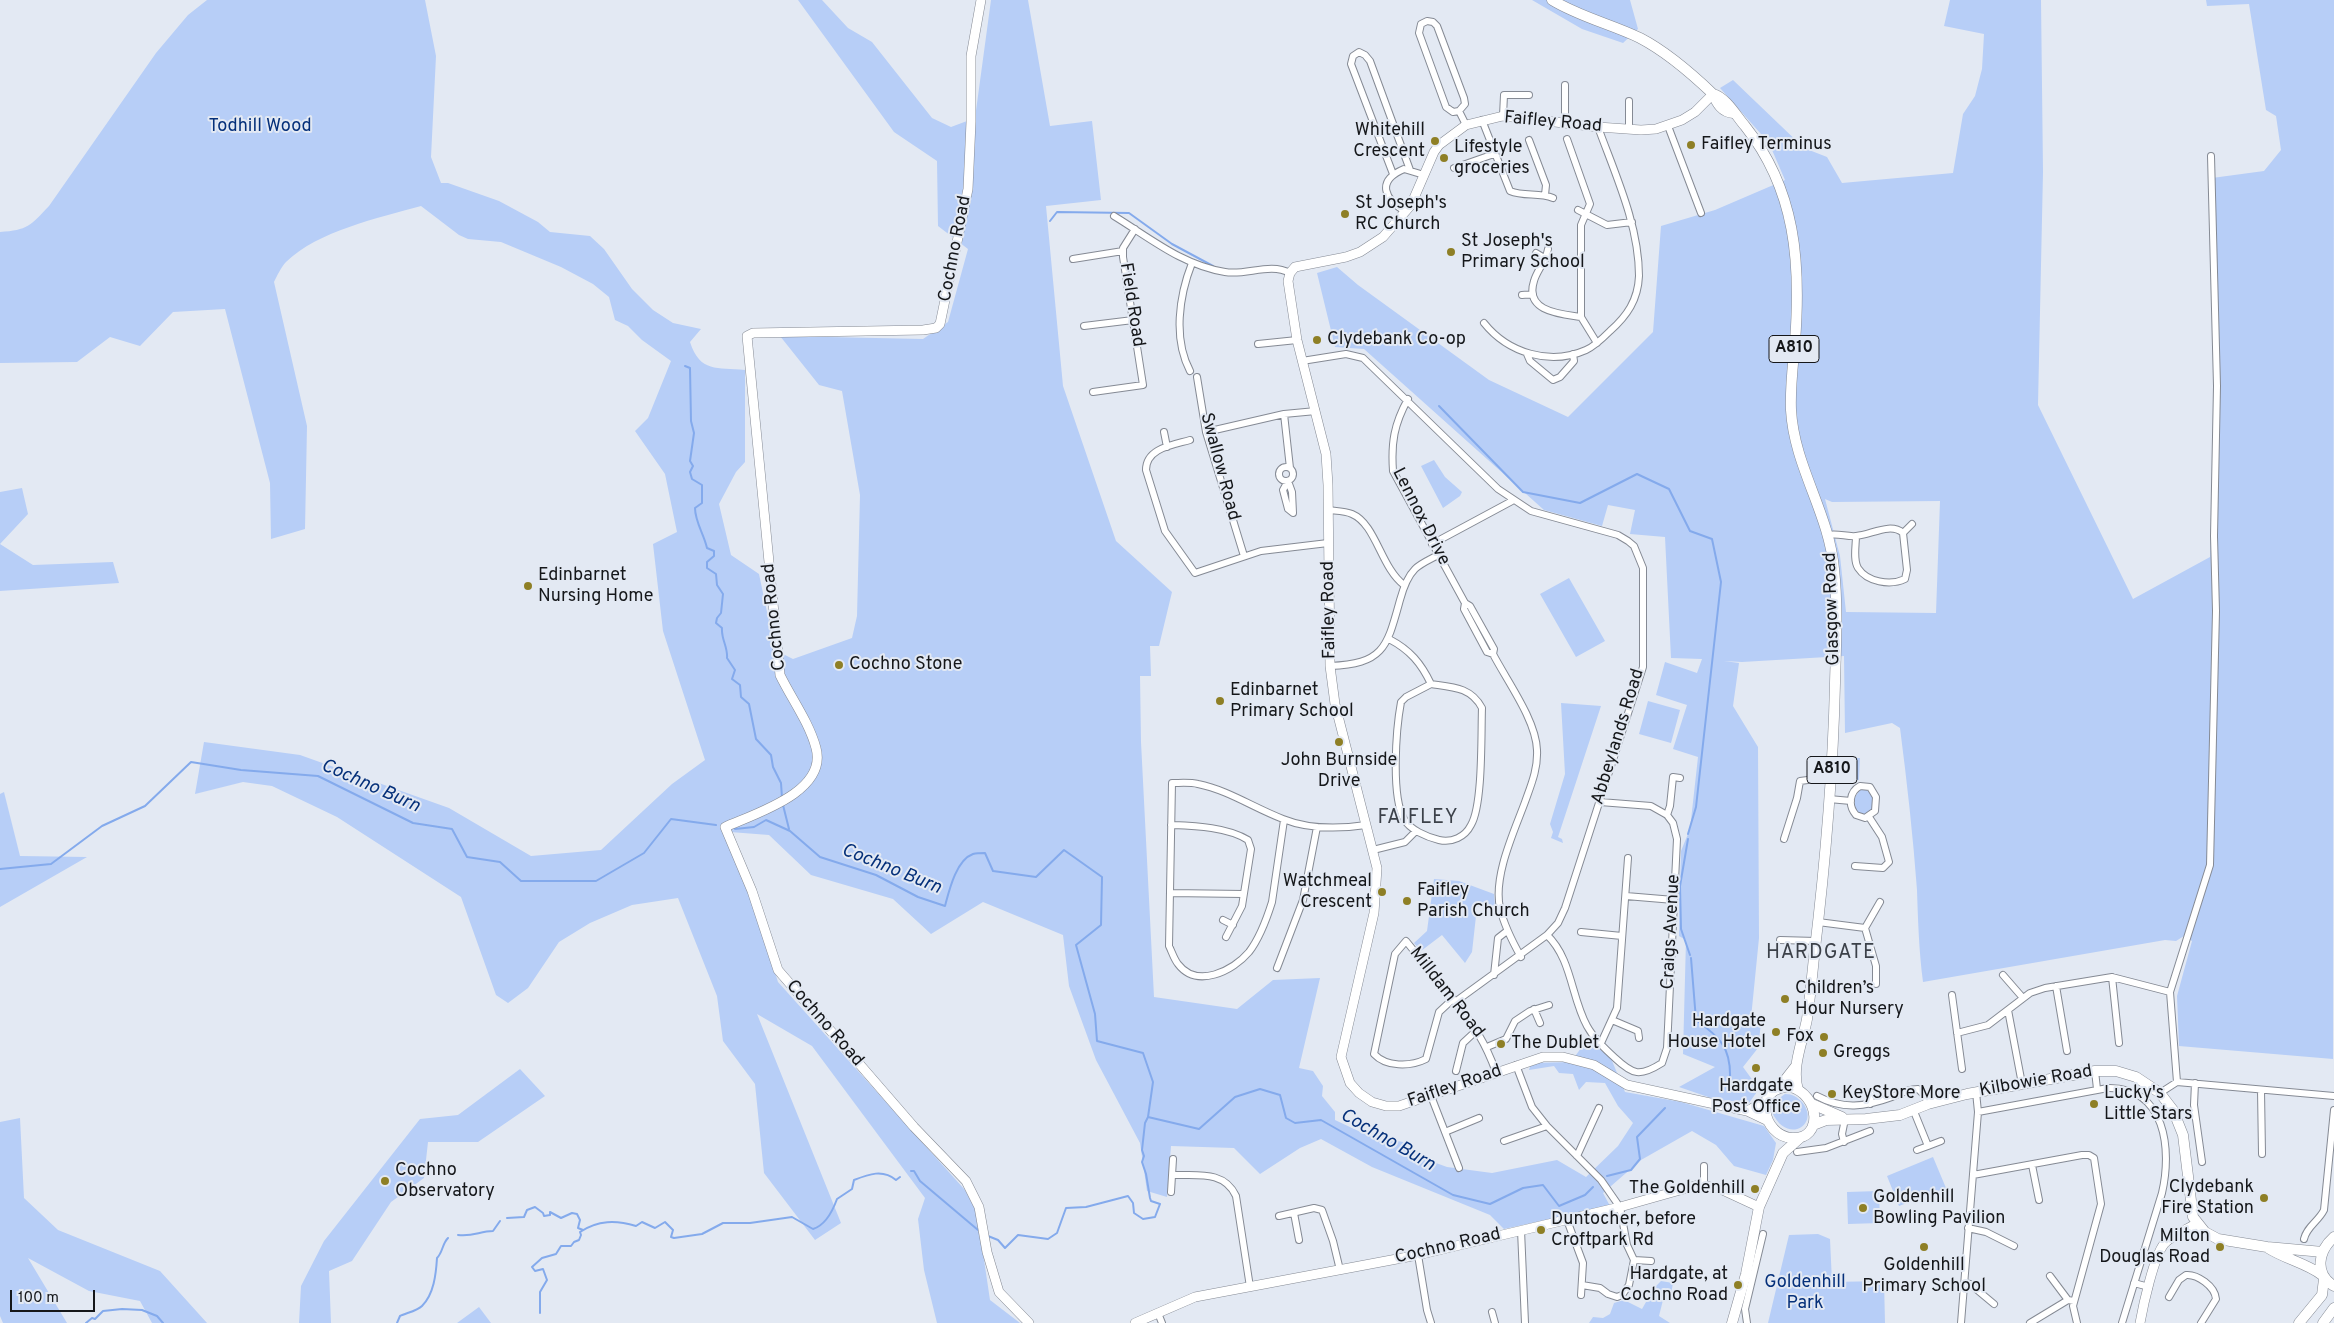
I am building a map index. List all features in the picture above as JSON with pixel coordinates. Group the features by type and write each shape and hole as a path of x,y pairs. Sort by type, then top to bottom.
{"main road":[{"name":"A810","path":"1552,0 1572,12 1623,31 1656,48 1687,70 1714,94 1718,105"},
{"name":"Glasgow Road","path":"1714,94 1719,95 1730,106 1733,113 1756,141 1769,161 1779,181 1790,215 1796,272 1795,341 1791,387 1793,431 1802,467 1828,535 1835,581 1836,628 1831,777 1807,1017 1796,1066 1798,1090"},
{"name":"Glasgow Road","path":"1718,105 1726,112 1733,113"},
{"name":"Glasgow Road","path":"1778,1089 1796,1066"},
{"name":"Kilbowie Road","path":"1813,1125 1826,1120 1886,1117 1976,1092 2095,1071 2116,1071 2128,1074 2160,1093 2174,1110 2183,1134 2190,1202 2197,1223"},
{"path":"1778,1089 1790,1087 1814,1100 1815,1115 1813,1125 1783,1153"},
{"name":"A810","path":"1766,1101 1770,1094 1778,1089"},
{"name":"Kilbowie Road","path":"1814,1100 1845,1119"},
{"path":"1766,1101 1765,1111 1768,1121 1784,1136 1791,1138 1801,1137"},
{"path":"1732,1323 1746,1274 1759,1207 1783,1153 1784,1136"},
{"path":"2197,1223 2205,1232 2213,1237 2267,1247 2322,1252"},
{"path":"2300,1323 2322,1295 2323,1277 2320,1263 2322,1252 2334,1237"},
{"path":"2267,1247 2282,1257 2314,1269 2334,1286"},
{"path":"2323,1323 2334,1308"}],"street":[{"name":"Cochno Road","path":"981,0 971,56 972,122 968,189 940,324 936,328 923,330 753,332 747,336 780,675 803,718 817,752 812,774 782,802 724,827 752,891 778,970 914,1127 966,1181 979,1206 986,1252 999,1292 1008,1304 1029,1323"},
{"path":"1424,22 1433,22 1437,26 1464,100 1464,107 1459,111 1450,111 1446,107 1419,33 1420,27 1424,22"},
{"path":"1393,174 1351,64 1353,56 1358,52 1365,55 1370,62 1410,170"},
{"path":"1565,85 1565,123"},
{"name":"Faifley Road","path":"1714,94 1682,120 1668,126 1649,130 1598,127 1503,116 1466,125 1438,145 1416,195 1406,212 1383,237 1360,252 1336,260 1295,267 1290,273 1288,286 1297,340 1326,454 1330,666 1335,704 1377,868 1375,906 1341,1057 1350,1083 1359,1093 1372,1102 1386,1106 1399,1106 1516,1065 1544,1057 1563,1057 1594,1065 1627,1085 1747,1111 1768,1121"},
{"path":"1503,116 1504,96 1529,95"},
{"path":"1629,129 1630,102"},
{"path":"1704,104 1718,105"},
{"path":"1459,111 1466,125"},
{"path":"1482,120 1510,191 1516,194 1545,195 1553,198"},
{"path":"1668,126 1701,213"},
{"path":"1484,323 1497,337 1512,348 1528,354 1554,357 1573,354 1587,349 1597,343 1626,317 1635,298 1639,276 1632,222 1598,127"},
{"path":"1567,139 1590,204 1581,225 1581,317 1597,343"},
{"path":"1529,140 1546,185 1545,195"},
{"path":"1454,168 1494,154"},
{"path":"2177,1082 2170,992 2210,864 2216,620 2214,536 2217,386 2211,156"},
{"path":"1406,212 1392,204 1387,196 1387,184 1393,174 1404,169 1424,175"},
{"path":"1578,210 1607,225 1632,222"},
{"path":"1114,216 1164,250 1192,263 1231,273 1274,269 1290,273"},
{"name":"Field Road","path":"1093,392 1143,385 1123,251 1134,229"},
{"path":"1548,249 1546,258 1533,281 1533,294 1538,305 1548,312 1581,317"},
{"path":"1073,259 1123,251"},
{"path":"1536,253 1546,258"},
{"path":"1190,371 1182,353 1180,317 1183,291 1192,263"},
{"path":"1522,295 1533,294"},
{"path":"1084,326 1132,320"},
{"path":"1258,344 1297,340"},
{"name":"Abbeylands Road","path":"1302,361 1346,354 1357,356 1369,363 1408,399 1498,490 1512,501 1532,511 1618,535 1634,546 1643,568 1643,667 1565,908 1558,923 1547,936 1439,1012 1426,1059 1420,1062 1396,1064 1381,1061 1374,1054 1395,954 1406,941"},
{"path":"1528,354 1530,361 1553,380 1560,377 1574,361 1573,354"},
{"name":"Swallow Road","path":"1197,377 1206,432 1244,556"},
{"name":"Lennox Drive","path":"1408,399 1397,419 1393,433 1391,449 1393,471 1465,603 1470,606 1494,649 1493,654 1526,715 1538,749 1536,772 1510,844 1498,885 1500,906 1507,931 1520,956"},
{"path":"1206,432 1284,414 1316,411"},
{"path":"1284,414 1290,468 1293,473 1288,481 1281,480 1278,473 1282,467 1290,468"},
{"path":"1164,432 1167,447"},
{"path":"1190,440 1167,447 1150,455 1146,465 1147,474 1165,531 1195,574 1244,556 1279,548 1328,543"},
{"path":"1432,544 1512,501"},
{"path":"1328,510 1351,513 1363,521 1395,578 1404,585"},
{"path":"1903,533 1912,524"},
{"path":"1828,535 1856,536 1887,529 1900,530 1903,533"},
{"path":"1856,536 1856,562 1859,569 1877,581 1898,582 1904,579 1907,570 1903,533"},
{"path":"1330,666 1352,665 1367,661 1376,654 1389,639 1404,585 1415,568 1438,555"},
{"path":"1389,639 1401,645 1420,661 1431,684"},
{"path":"1431,684 1464,689 1477,699 1482,708 1478,806 1471,826 1458,839 1439,840 1416,831 1403,818 1396,794 1399,711 1401,702 1406,696 1431,684"},
{"path":"1600,802 1651,806 1667,815 1670,806 1673,777 1680,778"},
{"path":"1784,839 1797,798 1800,781 1831,777"},
{"path":"1284,820 1268,915 1250,952 1232,968 1213,976 1188,972 1178,964 1169,946 1172,783 1196,783 1217,789 1284,820 1317,827 1349,828 1366,825"},
{"path":"1860,786 1866,786 1872,790 1876,797 1875,811 1869,817 1860,818 1851,806 1854,791 1860,786"},
{"path":"1829,799 1851,801"},
{"name":"Craigs Avenue","path":"1547,936 1561,951 1586,1025 1594,1038 1627,1070 1637,1073 1650,1070 1662,1063 1667,1048 1677,839 1674,823 1667,815"},
{"path":"1855,866 1883,868 1889,862 1882,837 1869,817"},
{"path":"1171,825 1195,826 1241,836 1248,840 1250,849 1242,906 1226,937"},
{"path":"1277,968 1303,900 1317,827"},
{"path":"1373,850 1405,842 1416,831"},
{"path":"1601,1043 1617,1008 1628,858"},
{"path":"1170,893 1243,894"},
{"path":"1626,896 1674,900"},
{"path":"1876,984 1876,966 1864,928 1880,902"},
{"path":"1223,920 1233,925"},
{"path":"1818,922 1864,928"},
{"path":"1494,975 1498,938 1507,931"},
{"path":"1581,932 1622,936"},
{"path":"1780,940 1816,942"},
{"name":"Milldam Road","path":"1406,941 1477,1030 1487,1047 1496,1072"},
{"path":"2003,975 2023,998"},
{"path":"1957,1033 1988,1025 2030,993 2056,986 2112,977 2170,992"},
{"path":"2112,977 2119,1043"},
{"path":"2056,986 2067,1051"},
{"path":"1952,996 1962,1069"},
{"path":"1487,1047 1506,1039 1515,1021 1534,1009 1548,1005"},
{"path":"1534,1009 1540,1023"},
{"path":"2008,1010 2022,1084"},
{"path":"1612,1020 1638,1031 1639,1038"},
{"path":"1456,1071 1463,1043 1477,1030"},
{"path":"1516,1065 1532,1107 1547,1126 1601,1180 1618,1205 1627,1245 1634,1260 1629,1285 1622,1295 1613,1296 1600,1288 1582,1285"},
{"path":"2095,1071 2097,1089"},
{"path":"2160,1093 2177,1082 2334,1096"},
{"path":"2195,1083 2194,1105 2202,1162"},
{"path":"1814,1100 1842,1106 1870,1104 1918,1089 1925,1096 1928,1104"},
{"path":"1978,1112 2097,1089 2124,1089 2142,1098 2158,1116 2167,1160 2164,1184 2122,1323"},
{"path":"2261,1090 2262,1154"},
{"path":"1961,1323 1978,1112 1976,1092"},
{"path":"1870,1104 1871,1094"},
{"path":"1430,1096 1459,1168"},
{"path":"1747,1111 1766,1101"},
{"path":"1577,1156 1599,1108"},
{"path":"1913,1109 1928,1146"},
{"path":"2304,1239 2306,1230 2320,1218 2324,1210 2332,1146 2334,1110"},
{"path":"1445,1132 1479,1118"},
{"path":"1844,1142 1842,1128 1845,1119"},
{"path":"1504,1141 1547,1126"},
{"path":"1797,1152 1826,1148 1870,1131"},
{"path":"1917,1150 1942,1141"},
{"path":"1973,1175 2086,1154 2092,1156 2096,1161 2101,1204 2073,1299 2073,1309 2077,1323"},
{"path":"1171,1192 1173,1159"},
{"path":"2032,1165 2039,1200"},
{"path":"1704,1166 1704,1185 1718,1188 1759,1207"},
{"path":"1172,1175 1224,1179 1232,1188 1236,1196 1250,1287"},
{"name":"Cochno Road","path":"1135,1323 1188,1299 1418,1255 1704,1185"},
{"path":"1279,1216 1314,1208 1322,1210 1333,1241 1340,1270"},
{"path":"1294,1213 1298,1240"},
{"path":"1567,1220 1583,1263 1582,1295"},
{"path":"2140,1323 2159,1252 2165,1243 2197,1223"},
{"path":"1968,1228 1986,1232 2014,1246"},
{"path":"1521,1230 1525,1323"},
{"path":"1747,1323 1745,1309 1763,1234"},
{"path":"1418,1255 1427,1310 1432,1323"},
{"path":"1634,1260 1651,1261"},
{"path":"2169,1297 2180,1280 2186,1275 2194,1276 2212,1288 2216,1299 2201,1323"},
{"path":"2050,1276 2073,1299"},
{"path":"1964,1282 1970,1284 1994,1304"},
{"path":"2134,1283 2149,1287"},
{"path":"2030,1323 2073,1299"},
{"path":"1492,1312 1494,1323"},
{"path":"1158,1313 1162,1323"}],"green space":[{"name":"Todhill Wood","path":"207,0 425,0 436,56 431,157 441,183 448,183 499,201 538,222 550,232 590,236 604,249 632,289 653,310 673,323 701,329 690,342 694,352 704,364 718,368 745,370 745,462 736,472 719,504 731,555 759,574 775,650 793,659 852,638 857,616 860,495 842,391 819,385 780,336 923,339 948,322 968,249 938,226 937,161 894,132 798,0 822,0 848,28 872,42 932,118 951,127 975,118 991,0 1028,0 1050,126 1092,121 1101,200 1046,206 1063,386 1116,541 1172,592 1159,646 1150,646 1151,676 1140,676 1141,742 1154,997 1237,1009 1273,980 1320,978 1299,1068 1313,1071 1323,1086 1322,1096 1335,1112 1335,1120 1369,1136 1403,1142 1436,1163 1447,1167 1492,1173 1557,1160 1586,1177 1618,1146 1633,1123 1618,1106 1605,1083 1586,1082 1579,1090 1573,1074 1559,1073 1554,1066 1529,1070 1531,1063 1571,1062 1586,1041 1610,1056 1625,1092 1681,1102 1764,1126 1776,1143 1773,1160 1766,1175 1734,1166 1716,1145 1692,1131 1641,1160 1603,1193 1610,1206 1504,1229 1490,1215 1372,1167 1321,1139 1300,1148 1260,1174 1234,1148 1171,1146 1167,1197 1147,1191 1140,1143 1096,1060 1069,986 1063,935 983,902 931,934 893,899 811,875 769,835 730,832 778,982 965,1190 977,1213 990,1300 1020,1323 937,1323 924,1270 918,1219 925,1198 812,1046 757,1014 841,1223 815,1240 764,1173 755,1084 723,1041 717,996 678,898 632,905 590,923 559,942 528,988 508,1003 496,995 461,897 337,817 272,786 243,782 195,794 204,742 300,755 449,808 531,856 601,850 672,784 705,760 663,631 653,544 677,532 665,474 635,431 648,418 671,361 642,340 628,326 615,320 609,297 593,284 561,267 501,242 468,239 459,235 421,206 349,227 299,251 284,264 274,282 307,426 305,529 271,539 270,483 225,309 173,312 140,346 110,337 77,362 0,363 0,232 17,230 28,226 49,206 156,53 188,15"},
{"path":"1532,0 1630,0 1638,29 1623,43 1582,29"},
{"path":"1950,0 2041,0 2043,172 2038,405 2133,599 2210,557 2217,386 2212,178 2264,171 2281,150 2276,116 2266,110 2249,4 2207,6 2206,0 2334,0 2333,1059 2179,1046 2177,996 2192,941 2184,936 2176,941 2165,940 1923,982 1914,850 1900,728 1892,723 1845,733 1844,656 1742,662 1724,661 1739,663 1733,706 1758,747 1759,938 1751,1018 1761,1023 1758,1048 1743,1067 1759,1089 1749,1103 1714,1099 1679,1087 1715,1067 1683,1054 1686,940 1679,936 1681,851 1690,829 1698,757 1673,749 1687,705 1656,695 1665,662 1697,673 1702,659 1671,658 1665,537 1630,534 1635,510 1608,505 1602,526 1544,510 1364,349 1335,347 1317,273 1337,267 1358,285 1489,380 1568,417 1653,332 1661,226 1715,210 1785,180 1769,143 1720,88 1733,80 1804,148 1827,157 1842,183 1953,173 1963,114 1975,96 1982,69 1984,34 1944,26","holes":["1825,499 1832,502 1940,501 1936,613 1846,612 1840,556"]},
{"path":"1434,460 1445,477 1462,492 1460,496 1443,508 1421,466"},
{"path":"22,488 28,514 0,544 0,492"},
{"path":"0,544 33,565 113,562 119,583 0,591"},
{"path":"1569,578 1605,641 1576,657 1540,594"},
{"path":"1648,701 1680,710 1671,743 1639,734"},
{"path":"1561,703 1601,706 1558,837 1562,839 1563,843 1551,838 1553,832 1550,824 1565,774"},
{"path":"1844,758 1860,758 1859,780 1843,779"},
{"path":"1865,789 1873,797 1872,809 1866,815 1860,815 1855,809 1855,797 1860,790"},
{"path":"4,792 20,856 87,857 0,907 0,794"},
{"path":"1434,879 1459,881 1494,894 1495,906 1477,907 1472,952 1465,963 1442,935 1421,951 1414,943 1427,931"},
{"path":"520,1069 545,1096 478,1142 428,1142 424,1178 391,1202 352,1261 329,1271 331,1323 299,1323 301,1286 324,1241 420,1119 458,1115"},
{"path":"1785,1094 1797,1097 1807,1110 1805,1124 1800,1128 1793,1130 1786,1128 1778,1122 1772,1112 1774,1102"},
{"path":"20,1118 24,1198 58,1230 160,1271 207,1323 152,1323 140,1301 89,1291 28,1258 67,1323 3,1323 0,1316 0,1122"},
{"path":"1933,1157 1946,1188 1899,1206 1887,1176"},
{"name":"Goldenhill Bowling Pavilion","path":"1879,1191 1880,1223 1848,1224 1847,1192"},
{"name":"Goldenhill Park","path":"1818,1234 1830,1239 1832,1282 1884,1281 1885,1323 1768,1323 1789,1235"},
{"path":"1661,1281 1673,1283 1670,1300 1663,1300 1659,1316 1670,1323 1589,1323 1593,1317 1603,1318 1610,1314 1614,1303 1624,1300 1642,1309 1654,1288"},
{"path":"479,1307 491,1323 457,1323"}],"waterway":[{"path":"1050,221 1057,212 1129,213 1172,244 1213,266"},
{"path":"685,366 690,368 691,421 694,433 690,461 693,466 690,472 692,479 702,485 702,503 695,508 695,513 707,548 714,551 714,556 707,562 707,568 716,574 717,585 723,594 721,613 716,623 722,628 727,658 735,670 732,679 740,685 741,697 749,704 756,739 771,755 773,767 781,783 782,798"},
{"path":"1439,406 1523,492 1580,503 1637,474 1669,489 1690,531 1712,539 1721,582 1696,807 1688,834"},
{"name":"Cochno Burn","path":"0,869 51,864 102,826 145,806 191,762 241,770 318,776 413,823 452,829 467,857 500,862 521,881 596,881 644,853 671,819 716,825"},
{"path":"783,805 789,829"},
{"name":"Cochno Burn","path":"735,829 754,827 766,820 790,831 820,857 876,875 918,897 945,906 958,869 967,857 973,854 985,853 993,871 1036,877 1064,850 1102,877 1101,925 1076,945 1095,1014 1097,1041 1143,1053 1153,1082 1148,1117 1199,1129 1235,1097 1260,1089 1280,1095 1286,1118 1295,1123 1321,1120 1453,1195 1490,1204 1523,1188 1543,1185 1559,1206 1585,1195 1593,1187"},
{"path":"1688,839 1680,886 1681,929 1690,955"},
{"path":"1691,958 1696,1020 1712,1032 1722,1044 1728,1059 1730,1078"},
{"name":"Cochno Burn","path":"1607,1176 1631,1170 1640,1159 1637,1137 1665,1108"},
{"path":"988,1236 998,1240 1005,1248 1018,1235 1048,1239 1057,1233 1066,1208 1086,1207 1128,1196 1133,1203 1134,1213 1143,1219 1155,1217 1160,1204 1151,1201 1142,1162 1144,1156 1142,1150 1145,1123 1148,1117"},
{"path":"911,1171 914,1171 920,1181 978,1230"},
{"path":"540,1313 540,1292 547,1280 543,1269 535,1271 532,1267 542,1258 556,1254 561,1246 571,1246 579,1240 580,1232 594,1225 614,1222 636,1226 642,1222 655,1228 665,1222 673,1230 671,1237 674,1238 702,1234 723,1223 750,1223 792,1217 813,1229 825,1221 837,1199 852,1189 854,1180 876,1174 886,1175 896,1180 900,1177"},
{"path":"507,1218 524,1217 527,1210 535,1207 544,1216 550,1215 550,1212 561,1218 572,1213 577,1214 580,1220 578,1228 583,1230"},
{"path":"458,1235 493,1231 500,1221"},
{"path":"397,1323 400,1316 417,1309 426,1301 434,1284 437,1258 448,1238"},
{"path":"86,1323 92,1318 95,1319 103,1311 122,1309 142,1310 157,1316 163,1323"}],"place":[{"name":"Whitehill Crescent","path":"1435,141"},
{"name":"Faifley Terminus","path":"1691,145"},
{"name":"Lifestyle groceries","path":"1444,158"},
{"name":"St Joseph's RC Church","path":"1345,214"},
{"name":"St Joseph's Primary School","path":"1451,252"},
{"name":"Clydebank Co-op","path":"1317,340"},
{"name":"Edinbarnet Nursing Home","path":"528,586"},
{"name":"Cochno Stone","path":"839,665"},
{"name":"Edinbarnet Primary School","path":"1220,701"},
{"name":"John Burnside Drive","path":"1339,742"},
{"name":"Watchmeal Crescent","path":"1382,892"},
{"name":"Faifley Parish Church","path":"1407,901"},
{"name":"Children’s Hour Nursery","path":"1785,999"},
{"name":"Hardgate House Hotel","path":"1776,1032"},
{"name":"Fox","path":"1824,1037"},
{"name":"The Dublet","path":"1501,1044"},
{"name":"Greggs","path":"1823,1053"},
{"name":"Hardgate Post Office","path":"1756,1068"},
{"name":"KeyStore More","path":"1832,1094"},
{"name":"Lucky's Little Stars","path":"2094,1104"},
{"name":"Cochno Observatory","path":"385,1181"},
{"name":"The Goldenhill","path":"1755,1189"},
{"name":"Clydebank Fire Station","path":"2264,1198"},
{"name":"Goldenhill Bowling Pavilion","path":"1863,1208"},
{"name":"Duntocher, before Croftpark Rd","path":"1541,1230"},
{"name":"Goldenhill Primary School","path":"1924,1247"},
{"name":"Milton Douglas Road","path":"2220,1247"},
{"name":"Hardgate, at Cochno Road","path":"1738,1285"}],"district":[{"name":"FAIFLEY","path":"1418,819"},
{"name":"HARDGATE","path":"1821,954"}]}
